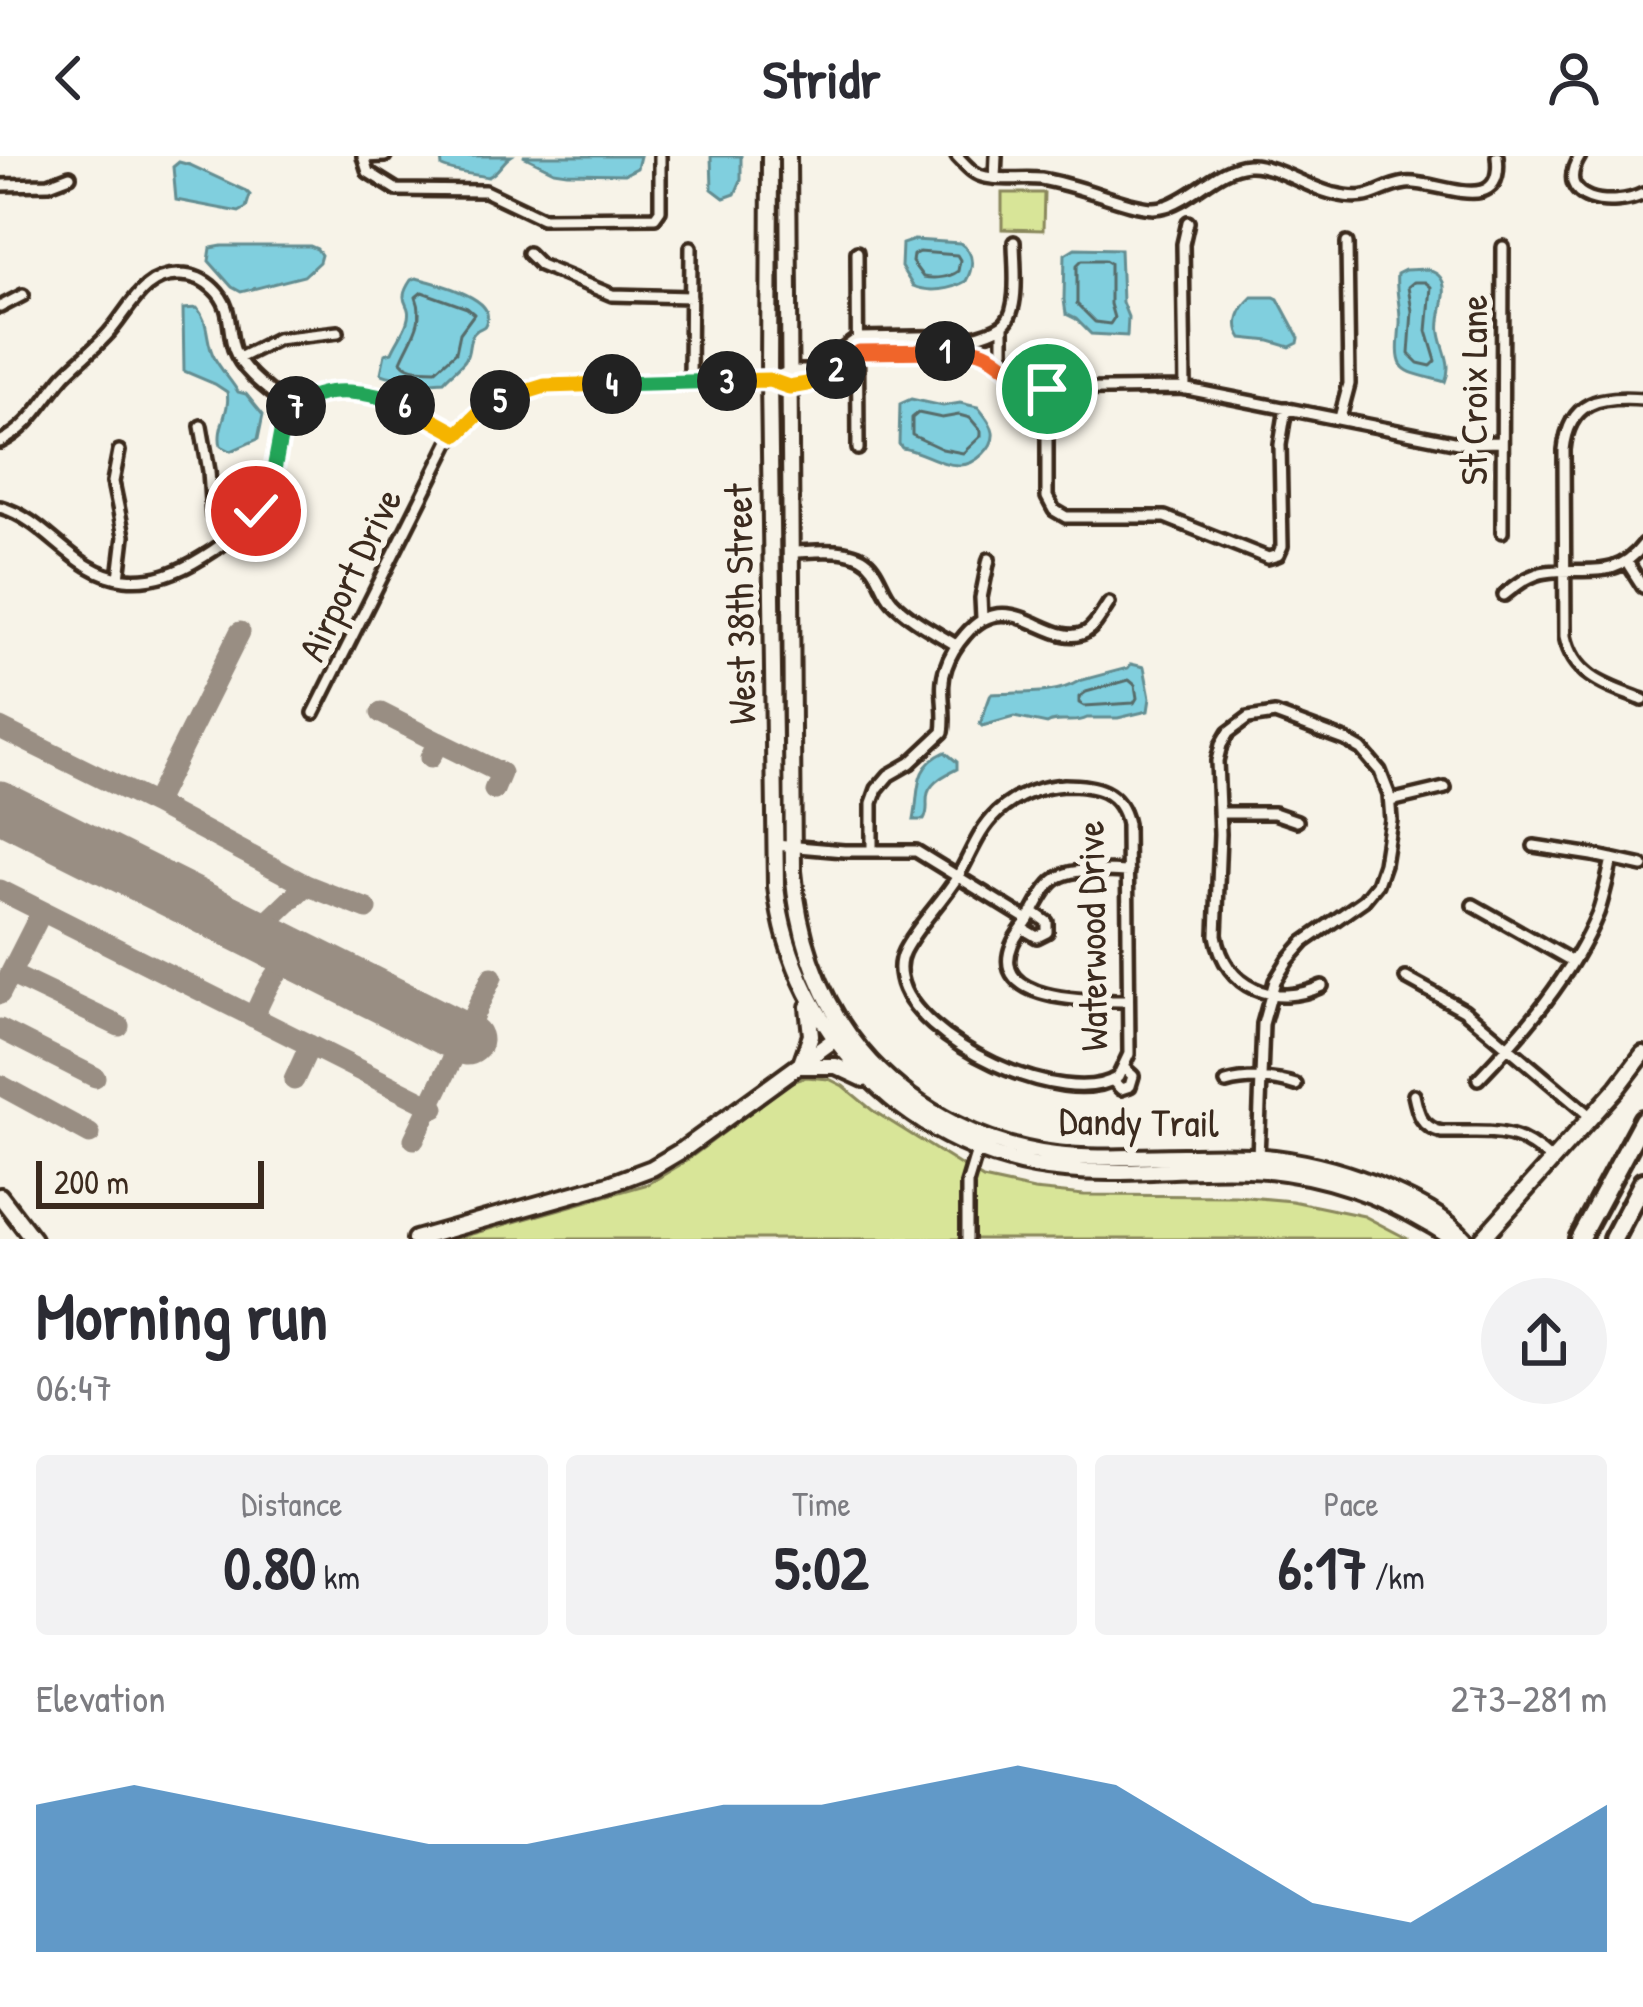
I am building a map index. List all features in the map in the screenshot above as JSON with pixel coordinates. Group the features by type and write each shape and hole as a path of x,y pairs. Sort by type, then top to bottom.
{"highway":[{"path":"1580,1239 1643,1120"},
{"path":"1613,1239 1643,1182"}],"main road":[{"name":"West 38th Street","path":"770,156 775,845 780,914 798,973 840,1035"},
{"name":"West 38th Street","path":"788,156 796,898 805,944 840,1035"},
{"path":"798,973 812,1028 800,1066"},
{"path":"415,1239 640,1173 679,1153 840,1035"},
{"name":"Dandy Trail","path":"840,1035 872,1083 917,1120 944,1136 980,1143"},
{"name":"Dandy Trail","path":"840,1035 908,1095 1021,1164 1067,1171 1258,1163 1324,1167 1377,1185 1433,1214 1465,1239"},
{"path":"1482,1239 1643,1054"},
{"path":"800,1066 842,1067 872,1083"},
{"name":"Dandy Trail","path":"1258,1163 1357,1189 1403,1207 1454,1239"},
{"path":"0,1196 33,1239"}],"street":[{"path":"385,156 363,157 368,172 398,190 485,190 546,218 650,218 660,210 660,156"},
{"path":"957,156 976,173 995,178 1040,179 1155,208 1172,204 1257,160 1312,188 1346,196 1371,196 1407,182 1471,193 1485,190 1495,180 1497,156"},
{"path":"995,178 996,156"},
{"path":"1232,156 1236,168"},
{"path":"1580,156 1574,179 1578,191 1591,200 1630,200 1643,194"},
{"path":"0,184 50,184 70,176"},
{"path":"1185,389 1184,244 1188,222"},
{"path":"769,380 814,371 858,338 977,336 1003,325 1014,304 1014,242"},
{"path":"1340,418 1349,384 1347,243"},
{"path":"690,382 691,247"},
{"name":"St Croix Lane","path":"1502,532 1503,247"},
{"path":"857,252 858,449"},
{"path":"528,253 540,265 612,295 691,297"},
{"path":"0,442 26,425 141,291 158,279 175,275 203,281 217,291 227,306 238,358 292,410"},
{"path":"0,307 23,295"},
{"path":"1003,325 1003,362"},
{"path":"238,358 278,339 338,332"},
{"path":"977,336 977,350"},
{"path":"789,379 807,384 859,352 977,350 1003,362 1036,389 1185,389 1458,443 1502,442"},
{"name":"Airport Drive","path":"314,713 438,462 458,434 488,408 534,388 557,385 769,380"},
{"path":"1047,389 1047,493 1053,509 1066,517 1165,517 1265,558 1276,556 1282,546 1280,445 1286,408"},
{"path":"0,507 32,522 84,566 119,578 145,579 186,568 226,542 252,517 275,465 280,431 306,398 322,392 375,396 409,407 458,434"},
{"path":"1643,399 1613,397 1584,408 1571,423 1564,450 1565,635 1573,660 1594,680 1643,700"},
{"path":"1562,412 1571,423"},
{"path":"201,426 212,516 226,542"},
{"path":"119,452 113,482 124,536 119,578"},
{"path":"1504,595 1534,575 1600,571 1627,562 1643,545"},
{"path":"791,552 861,556 894,603 956,646"},
{"path":"982,619 980,598 989,559"},
{"path":"1627,562 1643,586"},
{"path":"872,851 872,803 877,789 943,732 944,674 956,646 982,619 998,614 1073,636 1091,628 1109,603"},
{"path":"1258,1163 1263,1024 1270,994 1304,941 1358,905 1375,887 1391,820 1380,771 1361,749 1279,714 1261,714 1233,728 1224,738 1217,761 1218,947 1238,980 1253,989 1270,994 1298,994 1322,986"},
{"name":"Waterwood Drive","path":"1064,785 1093,786 1113,797 1126,821 1127,872 1129,1054 1118,1074 1093,1086 1054,1083 1013,1072 969,1051 940,1030 909,997 901,980 906,948 958,876 985,826 1019,797 1064,785"},
{"path":"1390,801 1445,788"},
{"path":"1220,813 1274,813 1297,821"},
{"path":"775,845 916,851 1028,920 1047,922 1046,933 1036,937 1028,920"},
{"path":"1534,847 1643,866"},
{"path":"1478,1079 1542,1009 1572,961 1599,909 1612,859"},
{"path":"1127,872 1060,876 1013,941 1010,958 1017,979 1027,987 1067,1000 1128,1001"},
{"path":"1473,905 1572,961"},
{"path":"1406,978 1464,1010 1591,1118"},
{"path":"1226,1083 1240,1079 1296,1085"},
{"path":"1414,1095 1418,1115 1431,1129 1514,1135 1531,1142 1552,1161"},
{"path":"967,1239 967,1184 980,1143"}],"green space":[{"path":"1002,193 1044,193 1043,230 1002,229"},
{"path":"806,1077 843,1086 872,1110 983,1179 1084,1195 1292,1201 1364,1216 1408,1239 454,1239 648,1184 791,1082"}],"water":[{"path":"441,156 511,156 488,177 442,167"},
{"path":"523,156 640,156 637,168 625,174 554,171"},
{"path":"711,156 741,156 741,180 735,194 724,198 712,189"},
{"path":"179,162 246,191 250,195 246,208 239,212 176,200 173,167"},
{"path":"914,240 960,243 972,260 966,281 940,289 913,286 901,267 902,244"},
{"path":"310,246 321,255 304,276 241,292 209,261 211,248"},
{"path":"1075,248 1120,249 1127,336 1091,334 1066,314 1065,254"},
{"path":"1427,269 1440,277 1444,288 1439,327 1448,363 1445,382 1409,372 1398,353 1397,274"},
{"path":"416,278 472,297 486,311 486,323 472,336 465,360 444,381 415,383 381,373 385,354 392,352 406,326 404,294"},
{"path":"1252,297 1278,299 1298,343 1290,347 1242,338 1239,316"},
{"path":"197,308 216,361 238,392 246,394 263,415 258,439 231,451 221,446 220,439 227,392 184,371 183,309"},
{"path":"911,399 978,407 992,429 991,443 978,459 960,465 902,448 900,404"},
{"path":"1131,664 1144,667 1148,711 1047,724 1014,717 980,724 991,694 1059,689"},
{"path":"945,752 957,762 957,769 933,785 924,820 914,820 922,772"}],"taxiway":[{"path":"154,804 240,632"},
{"path":"381,713 438,742 430,758"},
{"path":"0,728 306,885 367,909"},
{"path":"438,742 501,773 494,790"},
{"path":"255,934 306,885"},
{"path":"0,890 435,1108"},
{"path":"0,994 42,911"},
{"path":"253,1017 279,970 308,960"},
{"path":"10,974 119,1026"},
{"path":"414,1139 492,977"},
{"path":"0,1029 95,1077"},
{"path":"294,1080 310,1045"},
{"path":"0,1085 90,1134"}],"runway":[{"path":"0,806 467,1040"}],"route":[{"path":"256,511 273,475 286,417 303,400 322,392 392,400 458,434 488,408 534,388 758,380 789,387 824,377 865,351 977,350 1003,362 1036,389 1047,389"}]}
